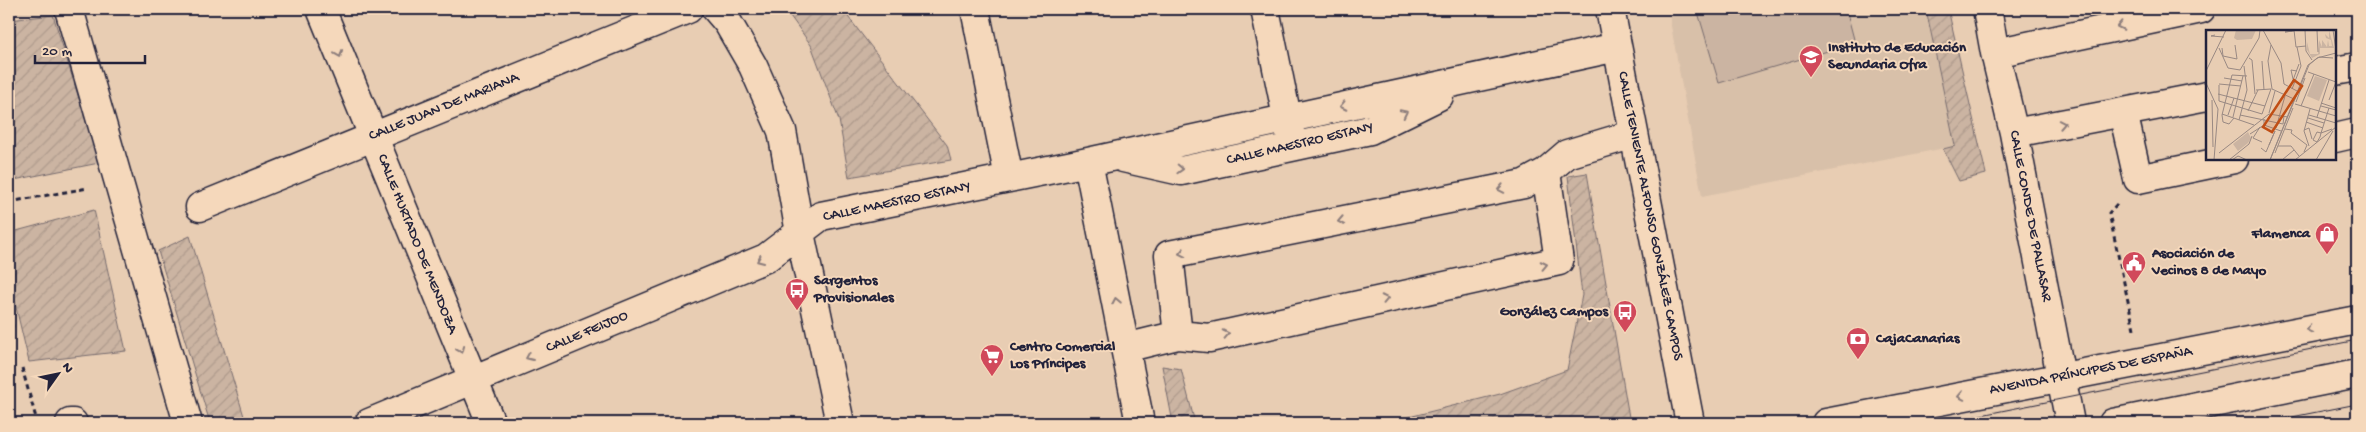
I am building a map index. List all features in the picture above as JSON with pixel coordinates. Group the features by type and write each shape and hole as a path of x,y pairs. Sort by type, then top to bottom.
{"street":[{"path":"69,9 188,423"},
{"name":"CALLE HURTADO DE MENDOZA","path":"321,9 491,423"},
{"name":"CALLE JUAN DE MARIANA","path":"200,208 372,136 688,9"},
{"path":"716,9 728,23 754,66 782,132 800,232 840,423"},
{"path":"975,9 1009,178"},
{"path":"1265,9 1293,147"},
{"name":"CALLE TENIENTE ALFONSO GONZÁLEZ CAMPOS","path":"1610,9 1690,423"},
{"name":"CALLE CONDE DE PALLASAR","path":"1987,9 1995,53 2014,133 2070,423"},
{"path":"1995,53 2202,9"},
{"name":"CALLE MAESTRO ESTANY","path":"800,232 821,216 1088,162 1618,47"},
{"path":"2336,71 2357,67"},
{"name":"CALLE MAESTRO ESTANY","path":"1116,156 1181,171 1293,147 1370,130 1476,78"},
{"path":"2014,133 2206,96"},
{"path":"2123,112 2138,179 2229,160"},
{"path":"2336,138 2357,133"},
{"path":"1178,335 1169,255 1524,184 1546,172 1567,154 1634,134"},
{"path":"1088,162 1140,423"},
{"path":"1125,348 1178,335 1208,338 1559,262 1546,172"},
{"name":"CALLE FEIJOO","path":"369,423 766,258 800,232"},
{"name":"AVENIDA PRÍNCIPES DE ESPAÑA","path":"1826,423 2357,320"},
{"path":"2113,423 2357,374"}],"path":[{"path":"2136,338 2109,213 2138,179"},
{"path":"9,202 118,182"},
{"path":"9,326 14,326"},
{"path":"22,368 37,423"}],"shaded area":[{"path":"785,9 842,9 947,145 951,160 849,177 839,120 811,45"},
{"name":"Instituto de Educación Secundaria Ofra","path":"1668,9 1926,9 1955,146 1702,196"},
{"path":"1697,9 1846,9 1855,43 1719,83"},
{"path":"1926,9 1948,9 1986,174 1959,181 1943,149 1955,146"},
{"path":"53,15 99,163 9,181 9,20"},
{"path":"1587,173 1630,423 1385,423 1500,394 1567,370 1582,295 1568,176"},
{"path":"94,210 126,351 29,362 9,278 9,233"},
{"path":"190,236 246,423 210,423 158,251"},
{"path":"1162,366 1181,369 1195,423 1173,423"}],"tram line":[{"path":"1941,423 2357,340"},
{"path":"2262,423 2357,404"}],"place":[{"name":"Instituto de Educación Secundaria Ofra","path":"1811,78"},
{"name":"Flamenca","path":"2327,255"},
{"name":"Asociación de Vecinos 8 de Mayo","path":"2134,284"},
{"name":"Sargentos Provisionales","path":"797,311"},
{"name":"González Campos","path":"1625,333"},
{"name":"CajaCanarias","path":"1858,360"},
{"name":"Centro Comercial Los Príncipes","path":"992,377"}]}
